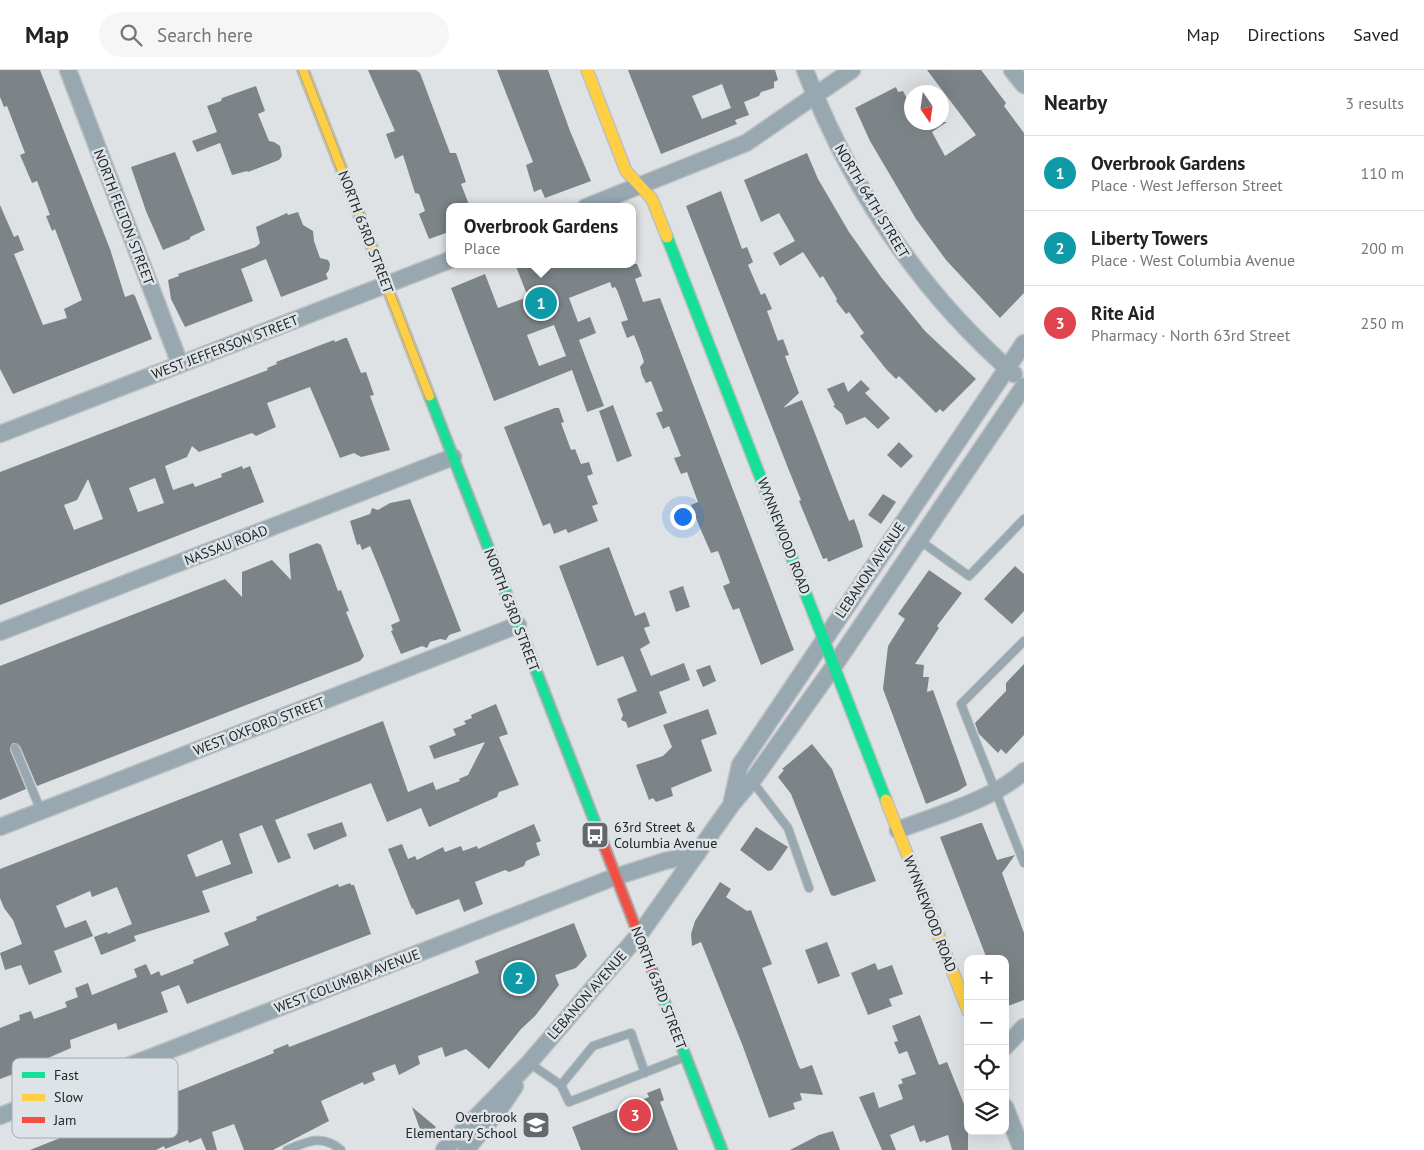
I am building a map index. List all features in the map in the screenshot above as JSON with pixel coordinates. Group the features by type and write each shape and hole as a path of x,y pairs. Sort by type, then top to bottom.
{"main road":[{"name":"NORTH 63RD STREET","path":"303,70 722,1150"},
{"name":"WYNNEWOOD ROAD","path":"587,70 626,171 652,198 964,1001"}],"street":[{"name":"NORTH FELTON STREET","path":"68,70 180,364"},
{"name":"NORTH 64TH STREET","path":"805,70 854,176 889,234 939,299 1024,384"},
{"path":"596,203 746,143 852,70"},
{"path":"1012,70 1024,85"},
{"name":"WEST JEFFERSON STREET","path":"2,429 180,364 446,262"},
{"name":"LEBANON AVENUE","path":"732,804 740,765 1024,343"},
{"name":"LEBANON AVENUE","path":"444,1150 529,1063 638,935 834,666 1024,384"},
{"name":"NASSAU ROAD","path":"0,632 453,457"},
{"path":"936,474 955,487"},
{"name":"WEST OXFORD STREET","path":"0,827 518,625"},
{"path":"898,830 994,792 1011,783 1024,771"},
{"name":"WEST COLUMBIA AVENUE","path":"149,1058 616,877 697,854"},
{"path":"1007,1045 1024,1027"},
{"name":"LEBANON AVENUE","path":"466,1150 502,1107 529,1063"},
{"name":"WEST COLUMBIA AVENUE","path":"0,1116 12,1111"},
{"path":"1009,1118 1022,1150"}],"lane":[{"path":"919,540 969,576 1024,519"},
{"path":"1024,641 961,704 994,792 1024,863"},
{"path":"15,748 41,811"},
{"path":"752,781 788,828 809,888"},
{"path":"561,1085 594,1046 631,1033 645,1072"},
{"path":"529,1063 561,1085 569,1102 686,1057"},
{"path":"287,1150 323,1140 330,1141 341,1150"}],"building":[{"path":"0,70 40,70 110,249 125,297 133,294 135,296 152,339 13,394 0,369 0,205 14,237 18,235 24,250 14,254 43,325 67,318 64,309 82,300 55,229 52,231 46,216 50,215 37,181 32,183 20,155 25,153 7,106 4,107 0,97"},
{"path":"368,70 416,70 420,73 450,153 456,153 466,182 461,184 468,203 446,203 446,233 429,239 419,214 425,211 419,194 415,193 403,155 395,159 386,134 395,131"},
{"path":"497,70 548,70 570,131 591,181 545,198 541,189 534,192 526,165 533,162"},
{"path":"628,70 775,70 778,80 774,82 774,88 761,92 759,96 744,102 749,115 735,120 737,124 661,154","holes":["722,84 731,108 702,119 692,96"]},
{"path":"927,70 981,70 1006,103 1004,106 1024,133 1024,293 1000,318 946,260 916,219 870,141 855,108 896,87 898,92 903,91 904,93 904,130 935,130 932,132 945,156 976,135 949,99 949,85 938,85"},
{"path":"256,86 265,111 258,114 269,141 280,146 282,156 279,160 248,172 232,175 220,143 197,152 192,141 217,132 207,106 221,101 222,98"},
{"path":"175,152 205,230 190,237 190,239 163,250 146,211 131,167"},
{"path":"807,153 818,179 849,232 881,277 925,331 976,379 943,412 940,409 936,413 899,376 896,379 886,369 860,336 864,333 849,312 846,314 836,301 837,299 823,276 820,278 803,252 780,266 773,253 795,241 779,213 761,222 744,180"},
{"path":"721,191 742,249 747,247 753,262 748,265 761,295 765,293 772,309 767,311 778,341 783,339 789,355 785,356 799,393 783,408 802,400 849,521 854,519 860,536 863,547 828,562 827,558 823,559 799,501 801,500 686,206"},
{"path":"298,212 303,225 313,231 314,241 320,258 328,260 330,264 326,274 328,279 281,297 266,259 241,269 253,301 185,327 171,299 168,280 179,276 178,274 256,247 260,243 256,227 287,213 288,215"},
{"path":"637,264 642,276 635,279 643,302 660,298 794,650 761,665 739,608 733,610 723,586 730,583 718,551 711,553 691,505 698,502 687,472 681,474 674,458 681,456 669,426 663,429 656,413 663,411 651,381 646,383 642,375 640,367 644,362 634,335 627,338 621,322 628,320 615,287 612,288 610,282 569,298 578,322 590,317 596,333 579,340 604,406 587,412 572,370 494,401 451,288 485,274 498,308 528,297 517,268 636,268","holes":["554,325 566,356 539,366 527,335"]},
{"path":"347,338 361,373 366,372 374,395 370,396 390,450 361,457 354,453 340,458 310,387 267,403 276,427 256,436 252,433 199,452 192,446 187,457 165,466 173,490 193,483 195,487 222,477 221,474 242,466 243,469 250,466 264,502 0,605 0,472 268,370 267,368 277,364 276,362 334,340 335,342","holes":["155,478 164,503 138,512 129,488","88,479 103,519 74,530 64,505 77,500"]},
{"path":"861,380 870,389 865,393 890,418 878,429 865,417 846,425 842,414 833,406 835,405 827,389 844,382 848,392"},
{"path":"613,405 632,456 617,462 599,411"},
{"path":"559,408 564,422 561,423 571,450 575,449 581,464 589,462 593,474 587,476 598,504 592,506 598,521 568,533 566,529 554,534 550,523 543,526 504,427"},
{"path":"899,442 913,456 901,468 887,455"},
{"path":"883,494 896,502 881,524 868,515"},
{"path":"410,499 461,631 449,635 446,640 440,639 430,642 427,648 422,646 401,654 391,631 393,630 391,625 400,621 370,546 362,550 360,544 357,545 350,521 370,514 372,508 378,510 390,503"},
{"path":"317,543 321,545 338,591 341,590 349,611 346,612 364,656 360,661 37,786 20,746 13,743 10,750 26,789 0,800 0,666 225,579 242,597 242,572 272,560 291,580 289,554"},
{"path":"609,547 635,616 645,612 650,626 644,628 650,643 640,649 651,676 684,663 690,680 659,692 667,713 628,728 626,722 621,720 623,715 617,699 637,691 623,656 597,666 559,566"},
{"path":"1015,566 1024,574 1024,611 1012,624 984,599"},
{"path":"929,570 962,593 937,626 939,628 915,664 924,665 923,677 929,677 927,692 933,690 967,785 958,791 926,804 883,689 888,646 905,619 898,614"},
{"path":"683,586 690,607 676,612 669,591"},
{"path":"1024,664 1024,735 1006,754 1001,749 998,753 979,734 975,723 1006,691 1006,683"},
{"path":"710,665 716,681 703,687 696,670"},
{"path":"496,704 508,734 499,737 519,785 499,792 497,797 429,827 421,808 387,822 371,783 275,820 291,858 278,863 262,825 239,834 253,873 202,891 210,912 134,936 136,941 101,955 94,937 107,932 108,934 132,924 117,887 92,897 90,891 56,906 65,928 86,920 93,936 54,951 62,972 29,985 21,965 5,970 0,953 22,944 13,920 4,908 0,898 0,869 383,721 408,792 433,782 436,790 460,781 459,779 468,775 485,742 434,759 429,746 456,735 453,729 466,724 464,721 472,718 471,715","holes":["222,840 231,864 196,877 187,855"]},
{"path":"708,709 717,734 701,740 712,771 671,788 673,796 656,802 653,798 649,800 636,765 663,756 672,747 663,725"},
{"path":"812,744 832,769 876,881 834,896 831,895 791,794 778,777 784,770 782,769"},
{"path":"342,822 347,836 314,850 307,834"},
{"path":"982,823 997,860 1015,855 1002,873 1024,933 1024,1000 1009,1006 1009,955 985,955 940,837"},
{"path":"534,824 541,841 536,843 540,855 526,861 524,866 509,872 505,870 475,882 483,904 464,912 459,899 416,915 388,849 402,844 408,859 415,856 417,860 443,847 445,852 461,846 463,851 477,846 478,849"},
{"path":"756,827 788,847 772,870 768,871 740,850"},
{"path":"720,882 731,889 726,897 747,911 751,910 772,964 762,968 799,1067 801,1069 812,1065 823,1095 800,1093 802,1100 793,1103 795,1109 769,1118 701,942 692,946 691,934 695,921"},
{"path":"350,883 354,885 371,934 187,1004 179,985 161,992 168,1012 118,1030 116,1023 70,1040 71,1048 48,1058 12,1058 12,1075 0,1079 0,1028 20,1020 19,1015 31,1011 34,1019 67,1007 65,1002 78,997 75,988 88,983 92,995 137,977 134,969 146,964 151,975 159,971 161,976 194,963 193,960 229,945 224,933 257,920 256,917 338,884 339,887"},
{"path":"574,923 587,956 576,968 555,975 559,985 489,1069 466,1049 445,1057 442,1047 418,1056 420,1064 399,1075 395,1064 372,1073 375,1080 364,1085 363,1082 321,1101 329,1121 273,1150 244,1150 234,1124 212,1132 217,1150 206,1150 201,1138 189,1143 188,1140 165,1149 164,1146 156,1150 30,1150 60,1138 178,1138 178,1091 274,1053 273,1050 288,1044 289,1047 479,973 475,961"},
{"path":"827,942 840,976 818,984 805,950"},
{"path":"875,963 878,970 892,965 903,994 889,999 892,1006 868,1015 851,973"},
{"path":"920,1015 939,1065 947,1062 964,1104 964,1135 968,1135 968,1150 952,1150 948,1135 926,1143 925,1140 920,1142 914,1125 890,1135 896,1150 882,1150 859,1097 874,1092 879,1108 903,1099 898,1085 903,1083 901,1079 916,1074 907,1051 899,1054 894,1042 898,1041 892,1026"},
{"path":"660,1088 664,1100 660,1102 678,1150 581,1150 572,1127 649,1097 647,1093"},
{"path":"412,1107 436,1127 424,1140"},
{"path":"833,1131 840,1150 790,1150 819,1135"}],"tram line":[{"path":"298,70 717,1150"},
{"path":"308,70 727,1150"}],"traffic: fast":[{"path":"667,237 886,800"},
{"path":"429,395 603,843"},
{"path":"661,993 722,1150"}],"traffic: slow":[{"path":"303,70 429,395"},
{"path":"587,70 626,171 652,199 667,237"},
{"path":"886,800 964,1001"}],"traffic: jam":[{"path":"603,843 661,993"}],"place":[{"name":"Overbrook Gardens","path":"541,303"},
{"name":"63rd Street & Columbia Avenue","path":"595,835"},
{"name":"Liberty Towers","path":"519,978"},
{"name":"Rite Aid","path":"635,1115"},
{"name":"Overbrook Elementary School","path":"536,1125"}]}
